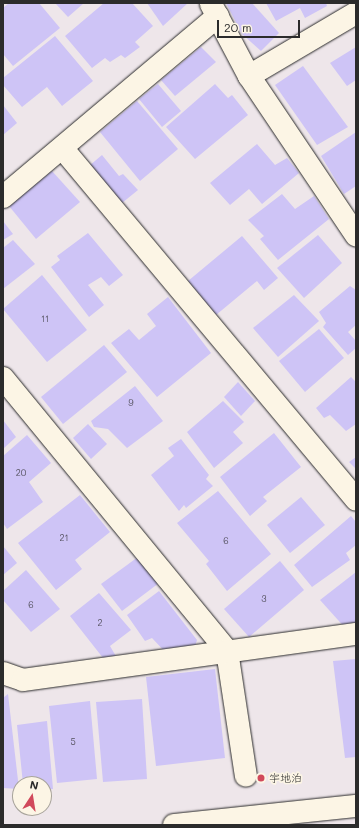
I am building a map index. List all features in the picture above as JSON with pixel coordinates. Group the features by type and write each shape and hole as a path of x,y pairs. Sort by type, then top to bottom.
{"main road":[{"path":"3,197 62,149 214,10 249,76 356,235"},
{"path":"249,76 356,13"},
{"path":"62,149 356,500"},
{"path":"3,378 227,651 246,776"},
{"path":"3,674 23,680 356,634"},
{"path":"174,825 356,806"}],"building":[{"path":"9,3 39,3 60,28 13,66 3,54 3,8"},
{"path":"55,3 84,3 68,17"},
{"path":"104,3 132,3 153,26 135,42 140,47 125,58 121,55 110,62 105,58 92,68 65,36"},
{"path":"147,3 188,3 163,26"},
{"path":"226,3 252,3 279,33 261,51 242,34"},
{"path":"266,3 326,3 327,6 305,18 300,8 276,21"},
{"path":"55,36 93,81 62,106 47,87 22,107 3,85 3,78"},
{"path":"201,47 216,62 175,96 161,80"},
{"path":"356,47 356,80 347,86 330,63"},
{"path":"303,66 348,127 317,145 275,85"},
{"path":"158,84 181,111 162,127 139,99"},
{"path":"215,84 228,98 232,95 248,115 195,159 166,127"},
{"path":"137,101 178,149 140,181 100,132"},
{"path":"3,105 17,123 3,135"},
{"path":"356,132 356,186 344,194 321,156"},
{"path":"257,144 275,165 287,158 299,173 262,204 249,189 230,205 210,183"},
{"path":"102,155 119,176 123,174 138,190 122,203 89,166"},
{"path":"52,171 80,202 36,239 9,206"},
{"path":"282,194 295,209 314,196 329,219 278,260 260,239 264,236 248,220"},
{"path":"3,221 13,234 3,240"},
{"path":"88,233 123,275 109,286 101,277 88,285 104,305 89,317 51,267 60,260 57,256"},
{"path":"318,235 342,263 304,298 277,268"},
{"path":"242,236 278,278 264,290 257,281 216,315 188,281"},
{"path":"13,240 35,264 3,289 3,248"},
{"path":"42,275 87,330 47,362 3,309"},
{"path":"350,286 356,290 356,325 348,332 356,341 356,348 348,355 323,327 326,323 319,312"},
{"path":"294,295 319,321 278,357 253,328"},
{"path":"168,297 211,353 157,397 111,343 129,329 139,340 156,326 147,314"},
{"path":"319,329 344,358 305,392 279,361"},
{"path":"104,345 127,372 63,424 41,397"},
{"path":"351,377 356,382 356,424 346,431 330,415 324,418 316,408"},
{"path":"238,382 255,401 241,416 224,397"},
{"path":"135,386 163,421 127,448 108,429 94,427 91,421"},
{"path":"223,401 244,422 233,432 243,443 214,468 187,432"},
{"path":"3,420 16,437 3,449"},
{"path":"88,424 107,444 91,459 73,438"},
{"path":"274,433 301,467 263,497 267,501 250,516 220,477"},
{"path":"27,435 51,463 29,482 43,502 7,529 3,523 3,456"},
{"path":"181,439 209,475 206,479 213,486 186,508 184,505 179,511 151,475 174,456 168,448"},
{"path":"356,457 356,469 349,462"},
{"path":"218,491 271,554 227,591 206,564 209,561 177,523"},
{"path":"80,495 110,532 75,560 82,569 56,590 18,543"},
{"path":"301,497 325,525 290,553 267,525"},
{"path":"351,516 356,522 356,545 346,553 350,560 312,587 294,565"},
{"path":"3,546 17,563 3,575"},
{"path":"138,557 159,583 122,611 101,584"},
{"path":"280,561 304,590 249,637 224,609"},
{"path":"26,570 60,609 31,632 3,600 3,591"},
{"path":"356,572 356,629 347,630 320,600"},
{"path":"159,591 197,640 193,653 168,655 152,638 145,641 127,615"},
{"path":"99,593 131,630 110,646 117,658 107,663 70,616"},
{"path":"356,659 356,757 345,758 333,661"},
{"path":"215,669 225,758 156,766 146,677"},
{"path":"8,694 17,776 12,776 12,789 3,788 3,698"},
{"path":"142,699 147,779 103,782 96,702"},
{"path":"90,701 97,779 57,783 49,706"},
{"path":"47,721 52,776 22,776 17,725"}],"place":[{"name":"宇地泊","path":"261,778"}]}
